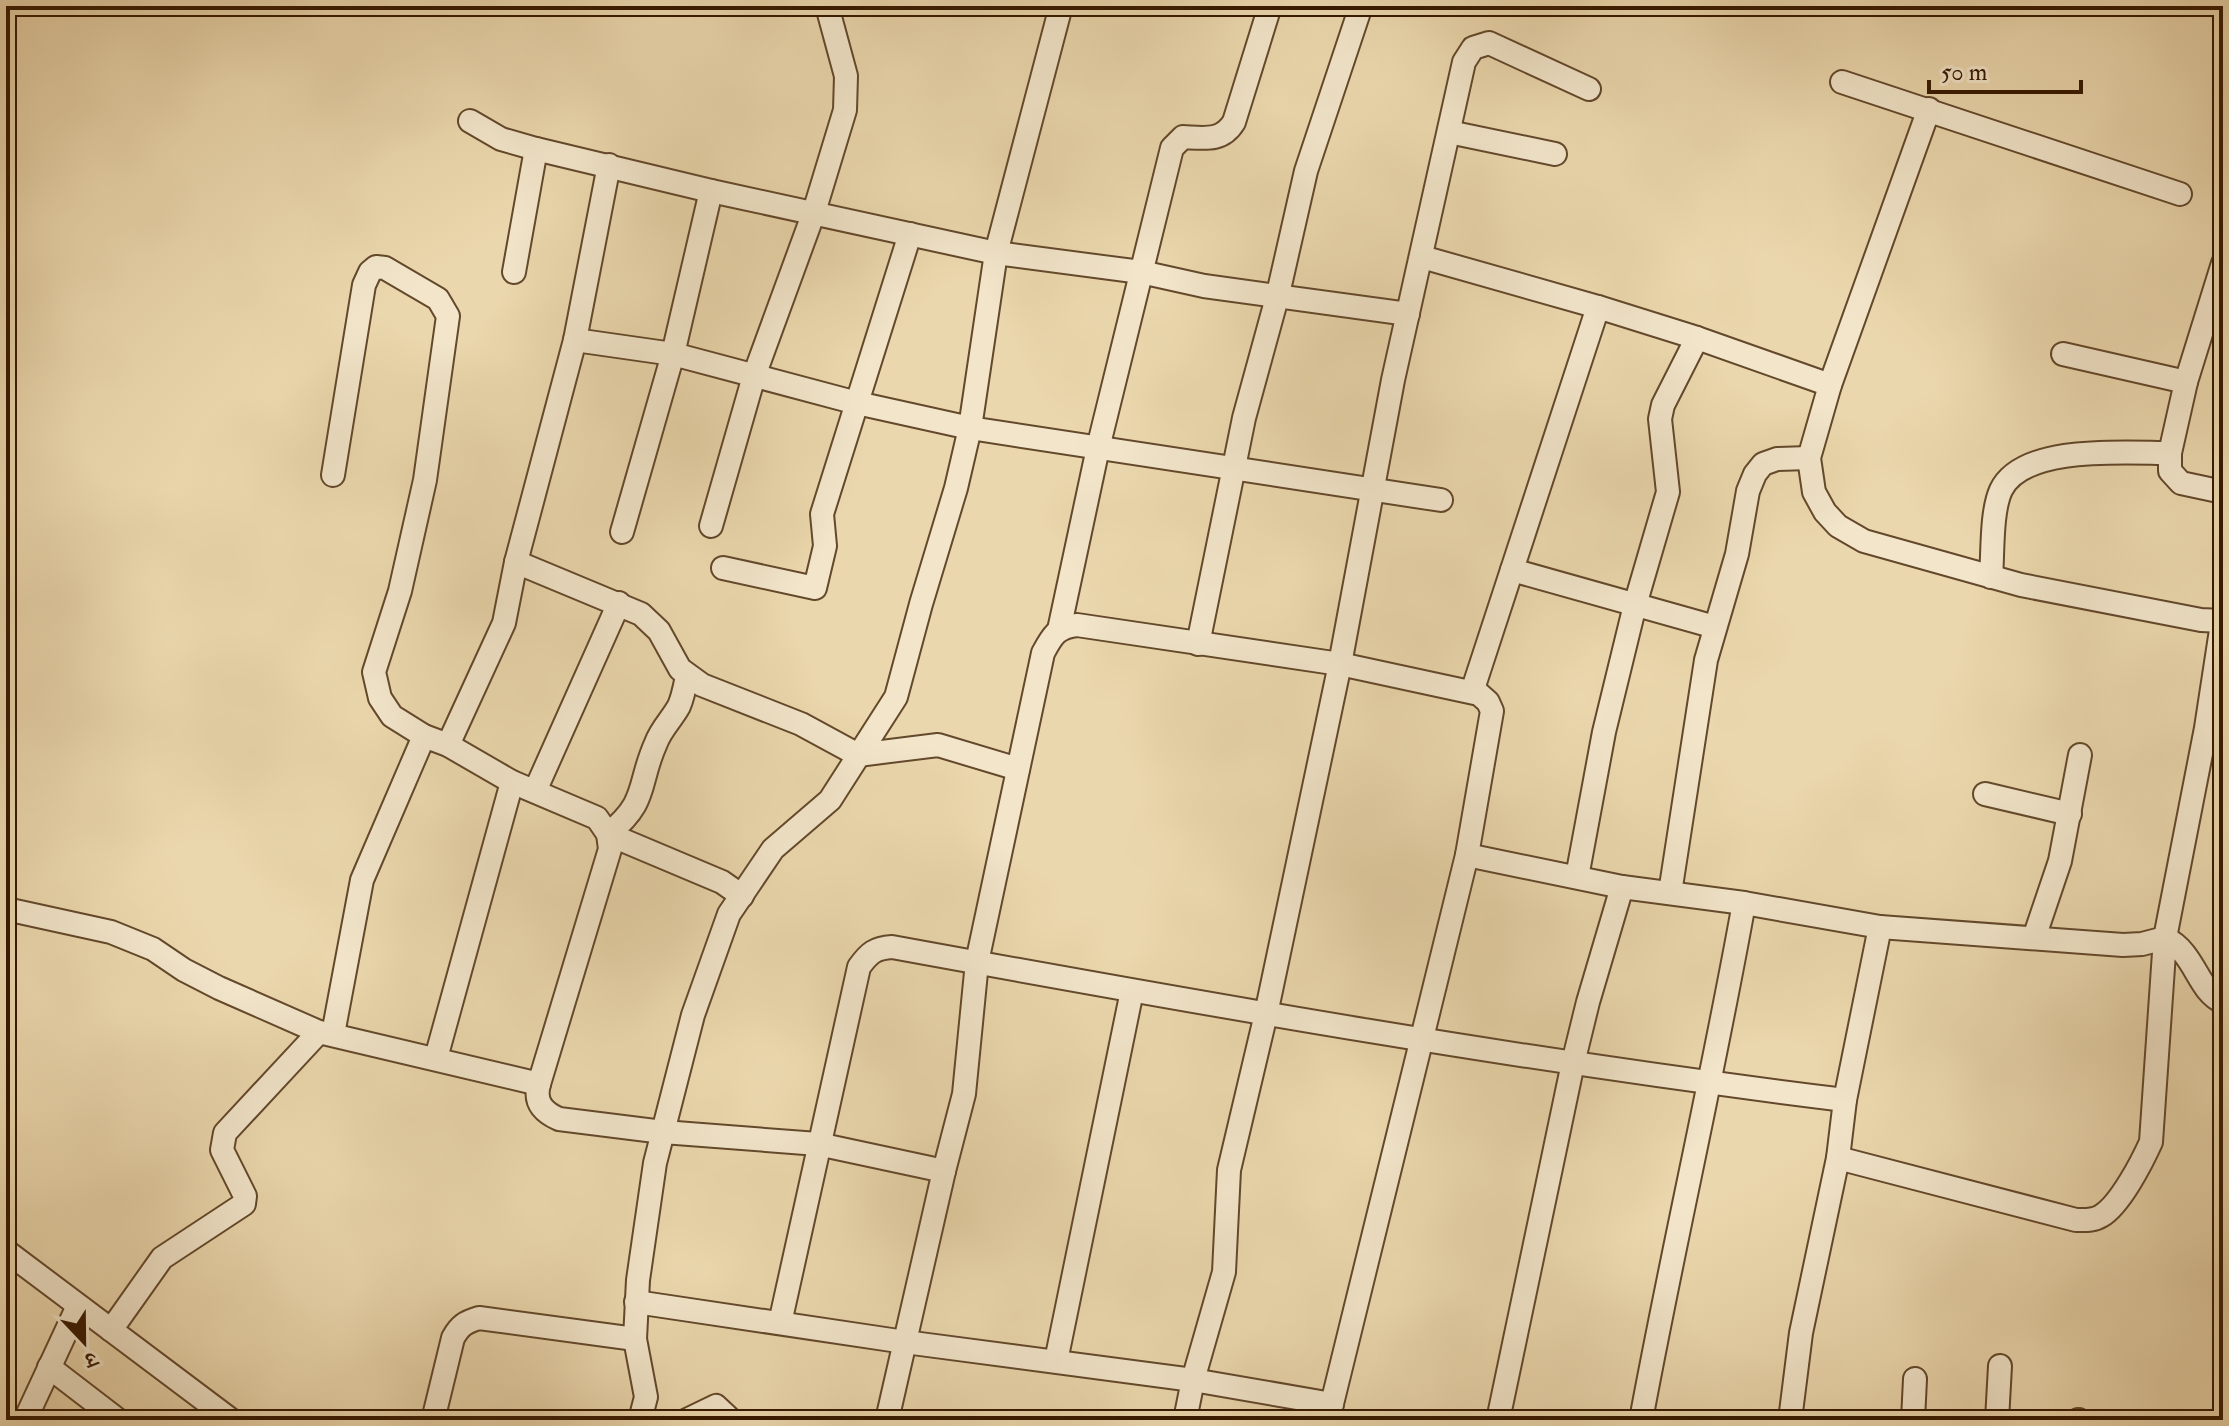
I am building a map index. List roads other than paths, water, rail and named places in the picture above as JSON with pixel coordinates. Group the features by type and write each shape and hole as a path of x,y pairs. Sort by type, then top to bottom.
{"street":[{"path":"711,526 754,376 814,212 841,127 846,76 827,6"},
{"path":"640,1420 646,1397 635,1339 636,1302 655,1163 693,1015 729,914 773,849 830,800 896,697 956,488 970,428 996,253 1061,6"},
{"path":"1059,630 1098,448 1172,148 1183,137 1217,138 1229,131 1270,6"},
{"path":"1198,644 1244,418 1278,294 1306,171 1361,6"},
{"path":"1185,1420 1193,1380 1224,1272 1229,1170 1266,1014 1340,664 1370,489 1464,62 1473,48 1489,43 1589,89"},
{"path":"1842,82 2180,194"},
{"path":"1838,1158 2076,1220 2090,1220 2112,1207 2145,1158 2151,1142 2165,938 2214,730 2223,620 2201,620 2066,594 1991,577 1864,541 1838,526 1825,512 1814,492 1809,458 1830,385 1929,109"},
{"path":"470,121 501,139 536,149 996,253 1141,272 1204,286 1408,314"},
{"path":"1449,132 1555,154"},
{"path":"514,272 536,149"},
{"path":"448,745 504,623 516,562 575,340 609,165"},
{"path":"622,532 673,354 711,191"},
{"path":"723,568 815,588 825,546 822,514 910,234"},
{"path":"1422,257 1697,338 1830,385"},
{"path":"2223,263 2186,382 2170,453 2170,471 2181,483 2223,492"},
{"path":"333,475 364,285 376,267 385,268 438,299 448,316 417,518 400,591 374,672 380,698 392,716 424,736 448,745 512,782 597,818 608,834 610,849 536,1093 540,1105 549,1115 559,1119 663,1132 818,1144 944,1171"},
{"path":"1472,692 1598,307"},
{"path":"1577,877 1601,743 1635,605 1668,492 1660,419 1663,405 1697,338"},
{"path":"575,340 673,354 857,403 970,428 1441,500"},
{"path":"2063,354 2186,382"},
{"path":"1991,577 1998,499 2003,486 2014,475 2046,459 2069,454 2170,453"},
{"path":"1670,893 1695,716 1715,627 1737,554 1748,491 1763,464 1777,459 1809,458"},
{"path":"516,562 619,603 651,620 673,660 687,676 702,685 801,724 858,755 938,745 1018,769"},
{"path":"1512,570 1715,627"},
{"path":"535,791 619,603"},
{"path":"636,1302 905,1342 1193,1380 1330,1412 1467,855 1492,711 1479,694 1340,664 1077,625 1065,626 1053,634 1043,653 977,962 964,1094 944,1171 905,1342 887,1420"},
{"path":"608,834 625,821 639,800 651,754 681,702 687,676"},
{"path":"111,1330 162,1258 244,1204 245,1196 222,1150 225,1133 326,1033 362,880 424,736"},
{"path":"2034,938 2053,885 2080,755"},
{"path":"436,1058 512,782"},
{"path":"1985,794 2070,814"},
{"path":"608,834 722,882 742,896"},
{"path":"1467,855 1622,887 1744,903 1880,927 2123,945 2165,938 2178,944 2209,992 2223,1002"},
{"path":"1498,1420 1573,1063 1622,887"},
{"path":"1641,1420 1670,1261 1744,903"},
{"path":"6,909 125,938 153,949 219,988 326,1033 539,1084"},
{"path":"1790,1420 1801,1333 1838,1158 1845,1100 1880,927"},
{"path":"780,1323 859,967 867,955 877,948 892,947 1266,1014 1573,1063 1845,1100"},
{"path":"1056,1361 1132,991"},
{"path":"6,1251 231,1420"},
{"path":"25,1420 78,1306"},
{"path":"433,1420 453,1338 458,1328 466,1322 479,1318 635,1339"},
{"path":"1997,1420 2000,1366"},
{"path":"49,1367 118,1420"},
{"path":"1913,1420 1915,1379"},
{"path":"687,1420 716,1406 731,1420"}]}
